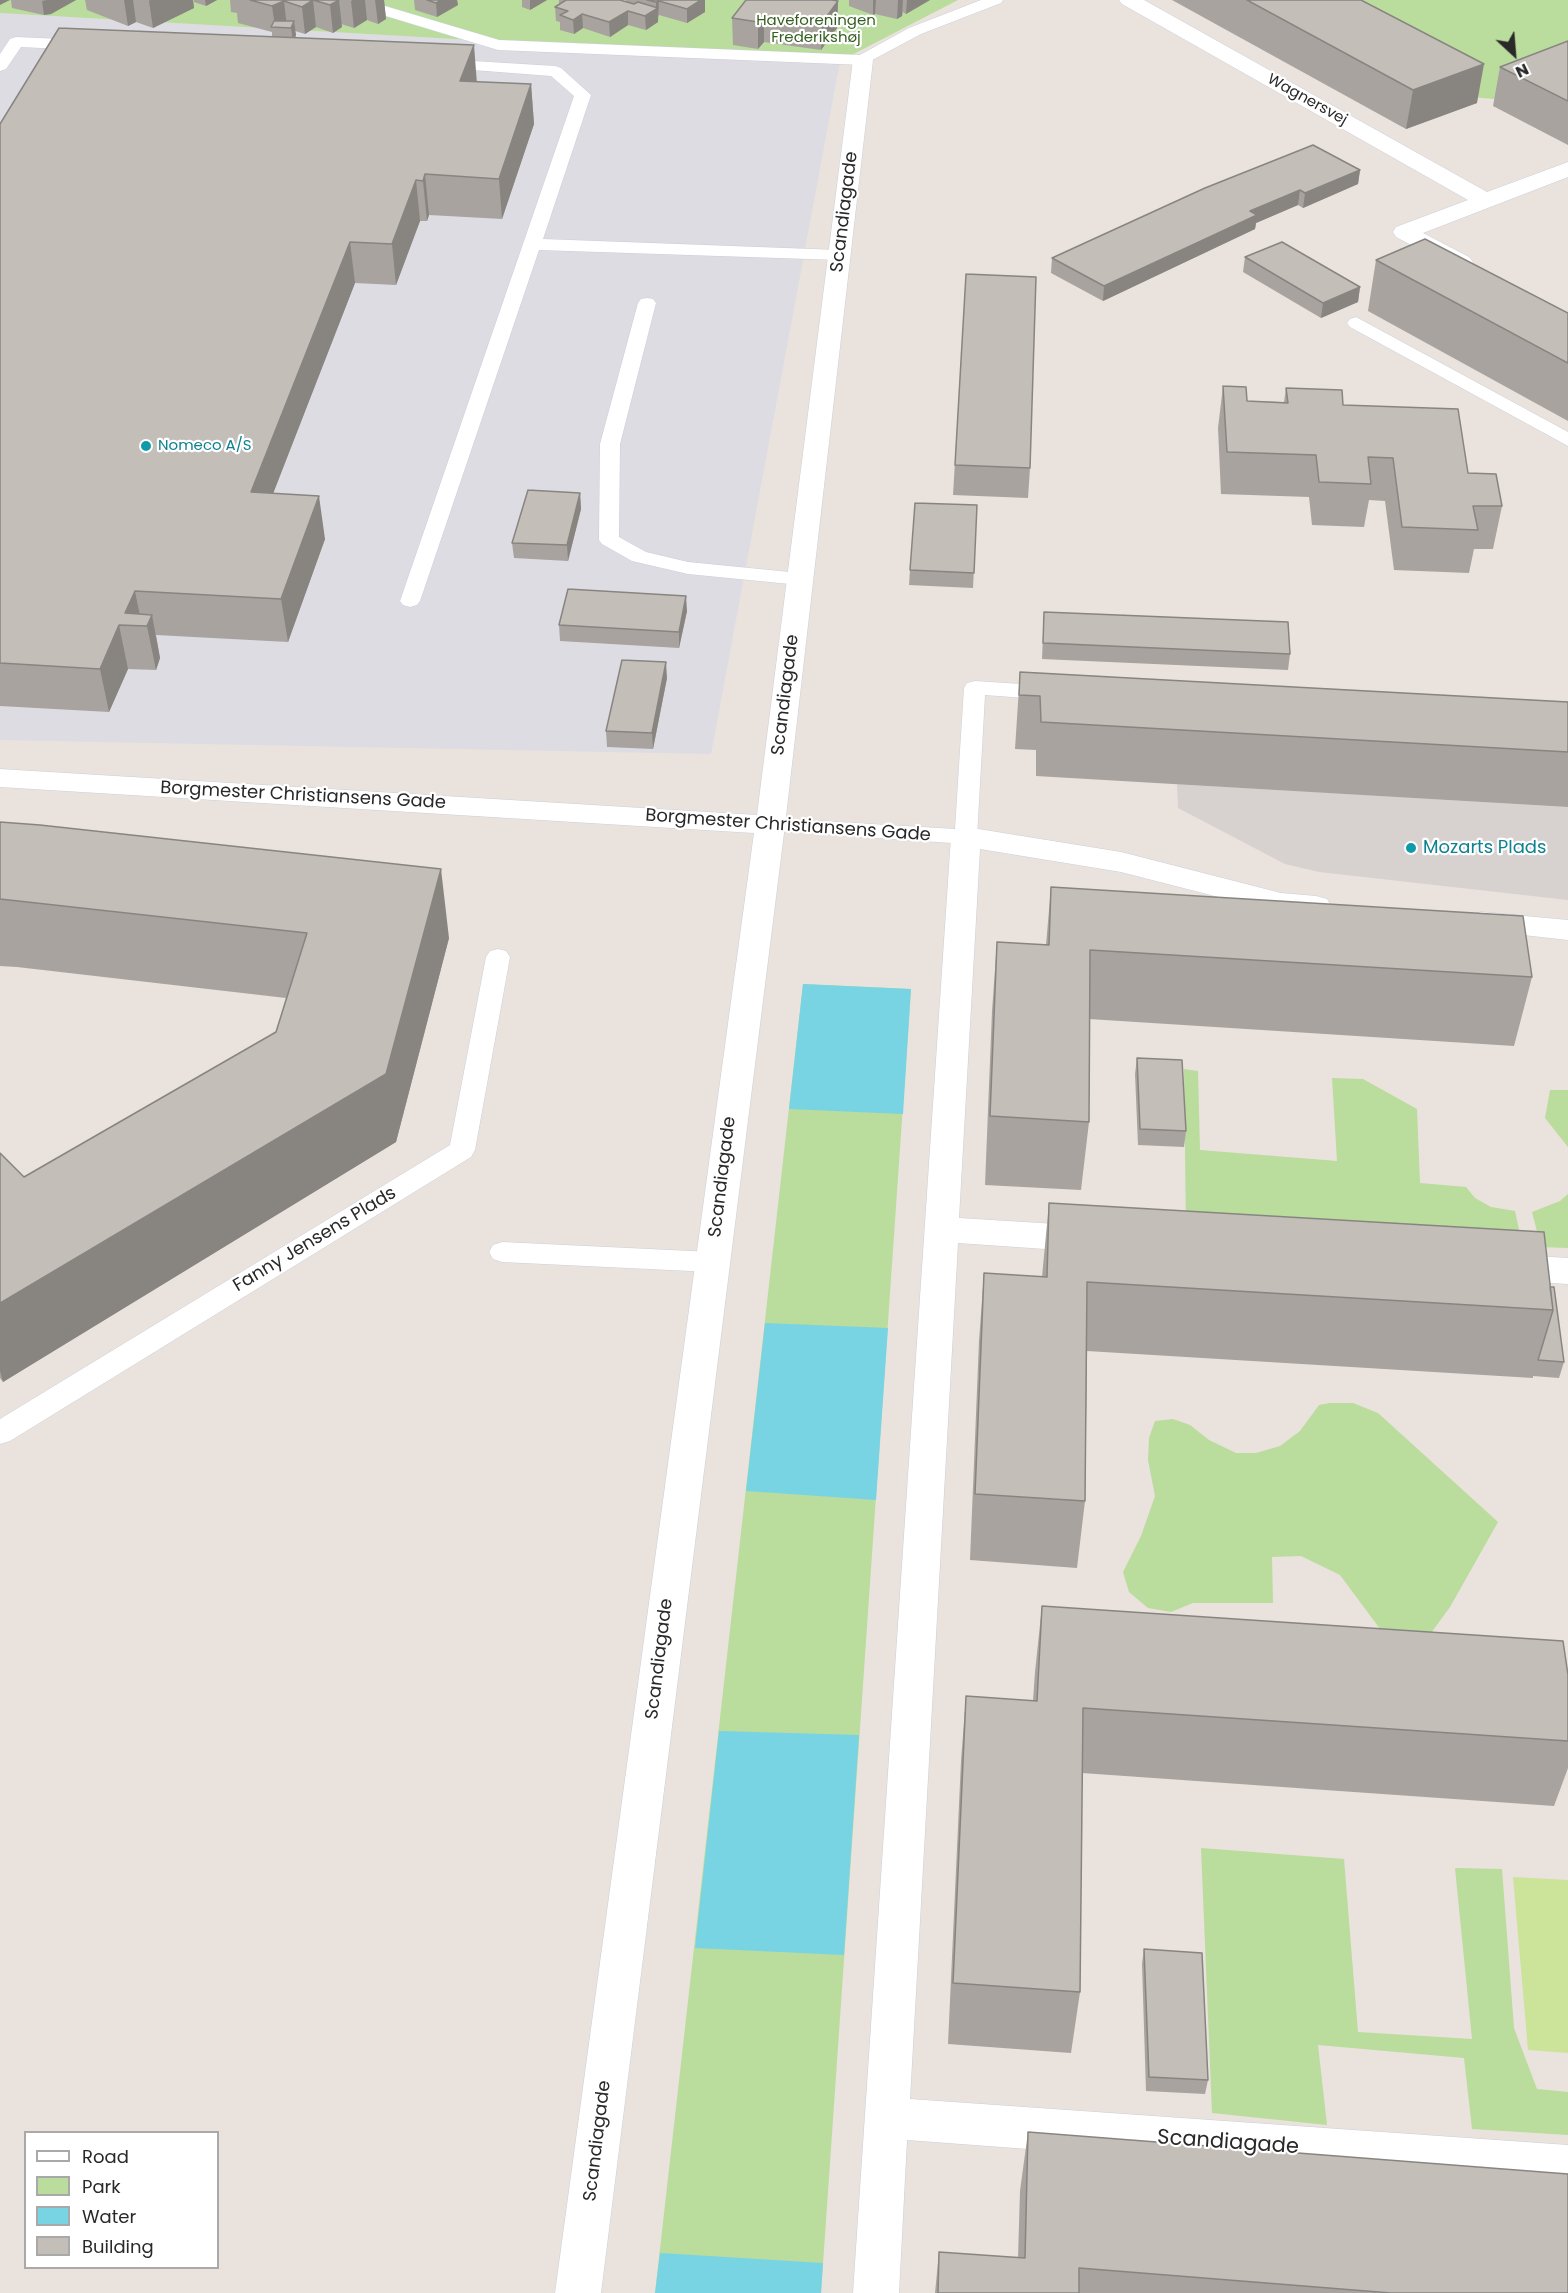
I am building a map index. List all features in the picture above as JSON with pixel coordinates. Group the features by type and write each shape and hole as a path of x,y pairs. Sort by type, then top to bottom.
{"street":[{"name":"Wagnersvej","path":"1129,0 1485,200"},
{"name":"Scandiagade","path":"578,2293 711,1262 770,825 863,60"},
{"path":"1484,274 1404,232 1568,169"},
{"name":"Borgmester Christiansens Gade","path":"0,778 770,825"},
{"path":"876,2293 966,837"},
{"name":"Borgmester Christiansens Gade","path":"966,837 1121,862 1281,903 1343,909"},
{"path":"1450,919 1568,930"},
{"path":"941,1229 1121,1241"},
{"path":"1473,1265 1568,1271"},
{"name":"Scandiagade","path":"887,2118 1568,2167"}],"lane":[{"path":"349,0 498,45 863,60 915,31 995,0"},
{"path":"0,66 16,42 100,46"},
{"path":"410,601 583,95 555,71 423,63"},
{"path":"532,244 839,255"},
{"path":"647,303 610,444 609,540 639,557 688,568 800,579"},
{"path":"1356,323 1568,440"},
{"path":"966,837 975,688 1070,695"},
{"name":"Borgmester Christiansens Gade","path":"770,825 966,837"},
{"name":"Fanny Jensens Plads","path":"0,1433 462,1150 498,957"},
{"path":"502,1252 711,1262"}],"shaded area":[{"path":"0,13 840,61 711,754 0,740"},
{"name":"Mozarts Plads","path":"1177,784 1568,807 1568,900 1319,872 1285,864 1178,808"}],"green space":[{"name":"Haveforeningen Frederikshøj","path":"0,0 958,0 840,61 0,13"},
{"path":"1293,0 1568,0 1568,72 1494,99 1471,97"},
{"path":"803,984 911,989 821,2293 655,2293"},
{"path":"1184,1069 1198,1071 1200,1150 1337,1161 1332,1078 1363,1079 1417,1109 1420,1183 1466,1187 1475,1198 1491,1207 1515,1211 1523,1248 1186,1226"},
{"path":"1550,1090 1568,1090 1568,1147 1545,1118"},
{"path":"1568,1194 1568,1248 1541,1247 1532,1212 1560,1201"},
{"path":"1353,1403 1378,1413 1498,1522 1450,1607 1423,1644 1389,1641 1340,1575 1301,1556 1272,1557 1273,1603 1193,1603 1171,1612 1148,1608 1129,1592 1123,1572 1141,1536 1155,1496 1148,1460 1149,1438 1155,1421 1173,1419 1190,1425 1209,1440 1236,1453 1256,1453 1280,1446 1300,1431 1319,1405"},
{"path":"1201,1848 1344,1859 1358,2032 1472,2039 1455,1868 1502,1869 1514,2028 1537,2089 1568,2092 1568,2135 1472,2129 1464,2058 1318,2045 1327,2125 1212,2113"},
{"path":"1513,1877 1568,1880 1568,2053 1528,2050"}],"water":[{"path":"803,984 911,989 903,1114 789,1109"},
{"path":"765,1323 888,1328 876,1500 746,1491"},
{"path":"719,1731 859,1735 844,1955 695,1948"},
{"path":"660,2253 823,2263 821,2293 655,2293"}],"building":[{"path":"250,0 313,0 302,7 284,1 272,6"},
{"path":"313,0 339,0 330,5"},
{"path":"566,0 620,0 658,8 645,16 628,11 609,22 582,14 573,20 560,15 568,11 555,7"},
{"path":"647,0 701,0 687,9"},
{"path":"746,0 838,1 822,23 764,15 758,22 732,18"},
{"path":"1247,0 1361,0 1484,64 1413,90"},
{"path":"274,21 294,21 291,28 271,27"},
{"name":"Nomeco A/S","path":"59,28 474,45 460,81 531,84 499,179 425,174 423,181 416,180 392,244 350,242 251,492 319,496 281,599 135,591 125,613 152,615 147,626 119,625 100,669 0,663 0,124"},
{"path":"1568,41 1568,101 1500,67"},
{"path":"1313,145 1360,170 1305,193 1300,190 1250,211 1257,215 1104,286 1052,258 1205,188"},
{"path":"1425,239 1568,313 1568,363 1376,260"},
{"path":"1282,242 1360,287 1323,303 1245,257"},
{"path":"966,274 1036,277 1030,468 955,465"},
{"path":"1223,386 1246,387 1247,401 1288,403 1286,388 1342,390 1343,405 1458,409 1468,473 1496,474 1502,506 1473,506 1478,530 1402,527 1393,458 1368,457 1371,484 1319,482 1316,455 1227,452"},
{"path":"528,490 580,493 567,545 512,543"},
{"path":"915,503 977,505 974,573 910,570"},
{"path":"568,589 686,596 679,632 559,625"},
{"path":"1044,612 1288,622 1290,654 1043,643"},
{"path":"622,660 666,662 652,733 606,731"},
{"path":"1020,672 1568,702 1568,752 1041,722 1040,696 1019,695"},
{"path":"0,822 441,869 386,1074 0,1303 0,1153 24,1177 276,1032 307,933 0,899"},
{"path":"1051,887 1523,916 1532,977 1090,950 1089,1122 990,1116 997,942 1049,945"},
{"path":"1137,1058 1182,1060 1186,1131 1140,1129"},
{"path":"1049,1203 1544,1232 1553,1310 1087,1282 1085,1501 975,1494 984,1273 1047,1277"},
{"path":"1550,1287 1554,1287 1564,1362 1538,1360 1553,1310"},
{"path":"1042,1606 1563,1641 1568,1675 1568,1741 1083,1708 1080,1992 953,1983 966,1696 1037,1701"},
{"path":"1144,1949 1202,1953 1208,2080 1149,2077"},
{"path":"1028,2132 1568,2174 1568,2293 1391,2293 1079,2268 1079,2293 938,2293 939,2252 1025,2258"}],"place":[{"name":"Nomeco A/S","path":"146,446"},
{"name":"Mozarts Plads","path":"1411,848"}]}
